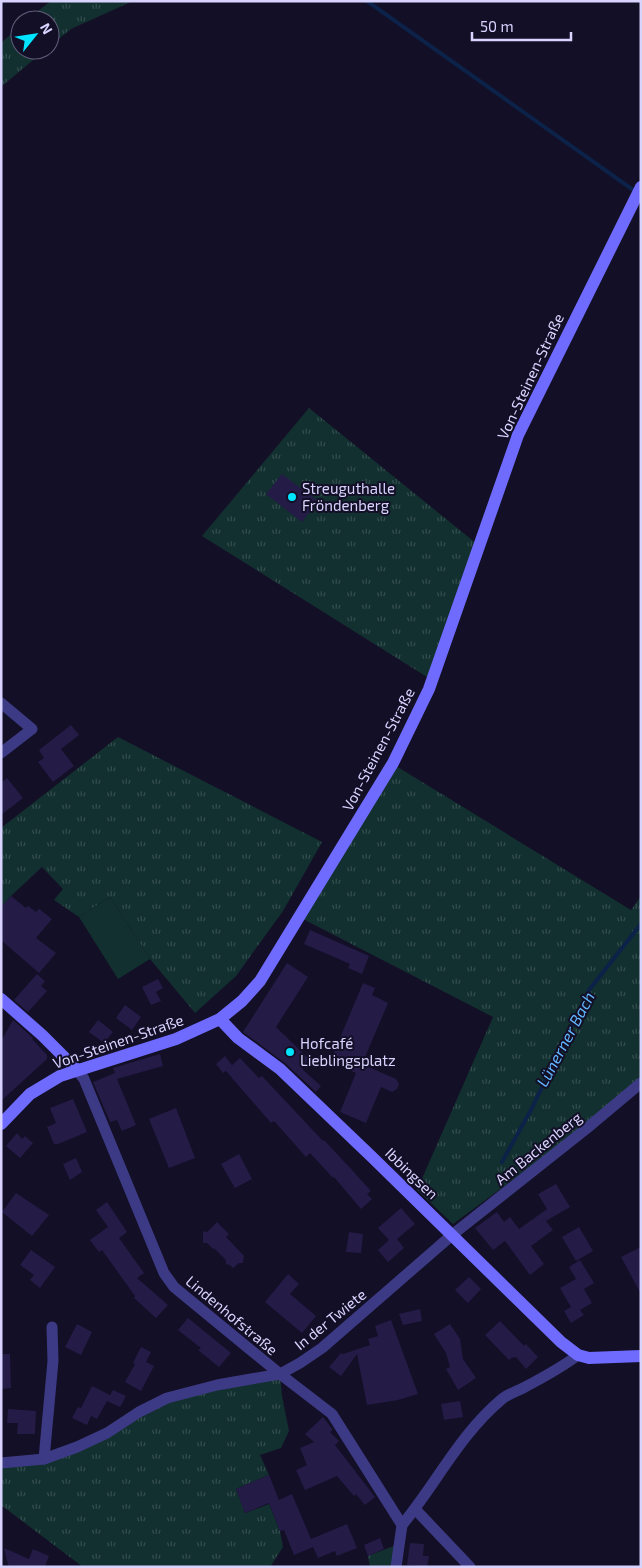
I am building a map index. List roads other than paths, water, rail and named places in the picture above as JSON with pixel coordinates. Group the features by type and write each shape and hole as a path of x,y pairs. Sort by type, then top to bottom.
{"main road":[{"name":"Von-Steinen-Straße","path":"1,1124 30,1094 44,1084 77,1070 176,1039 220,1019 242,1001 260,981 393,764 412,727 429,689 518,435 641,187"},
{"path":"1,999 50,1041 77,1070"},
{"name":"Ibbingsen","path":"220,1019 238,1038 280,1069 560,1342 578,1355 599,1359 641,1356"}],"street":[{"path":"1,703 32,730 1,753"},
{"name":"Lindenhofstraße","path":"77,1070 84,1079 164,1273 174,1287 332,1414 402,1525"},
{"name":"Am Backenberg","path":"452,1235 641,1083"},
{"name":"In der Twiete","path":"1,1463 44,1459 77,1447 107,1433 140,1412 167,1398 210,1387 280,1374 322,1348 452,1235"},
{"path":"44,1459 53,1361 52,1327"},
{"path":"396,1567 402,1525 462,1442 489,1411 504,1398 562,1368 578,1355"},
{"path":"415,1509 470,1567"}],"waterway":[{"path":"367,1 636,192"},
{"name":"Lünerner Bach","path":"502,1162 532,1108 589,990 641,924"}],"place":[{"name":"Streuguthalle Fröndenberg","path":"292,497"},
{"name":"Hofcafé Lieblingsplatz","path":"290,1052"}]}
